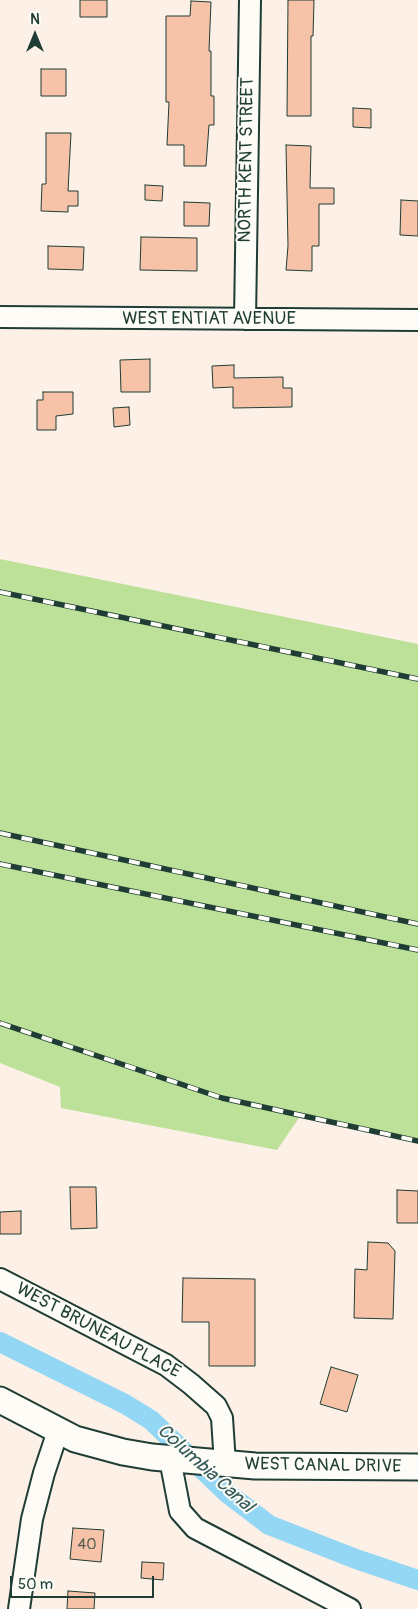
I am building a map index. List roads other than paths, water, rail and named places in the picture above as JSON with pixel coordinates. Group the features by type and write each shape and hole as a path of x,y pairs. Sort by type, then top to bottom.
{"street":[{"name":"NORTH KENT STREET","path":"245,319 250,0"},
{"name":"WEST ENTIAT AVENUE","path":"0,317 418,320"},
{"name":"WEST BRUNEAU PLACE","path":"0,1278 160,1362 191,1384 216,1406 222,1418 218,1464"},
{"name":"WEST CANAL DRIVE","path":"0,1400 58,1431 114,1450 175,1460 218,1464 418,1467"},
{"path":"19,1609 32,1519 41,1482 58,1431"},
{"path":"175,1460 178,1506 184,1518 194,1528 342,1607"}],"waterway":[{"name":"Columbia Canal","path":"0,1342 125,1404 151,1420 227,1493 269,1525 356,1559 418,1580"}],"railway":[{"path":"0,592 418,679"},
{"path":"0,833 418,924"},
{"path":"0,864 418,950"},
{"path":"0,1023 222,1098 418,1141"}]}
